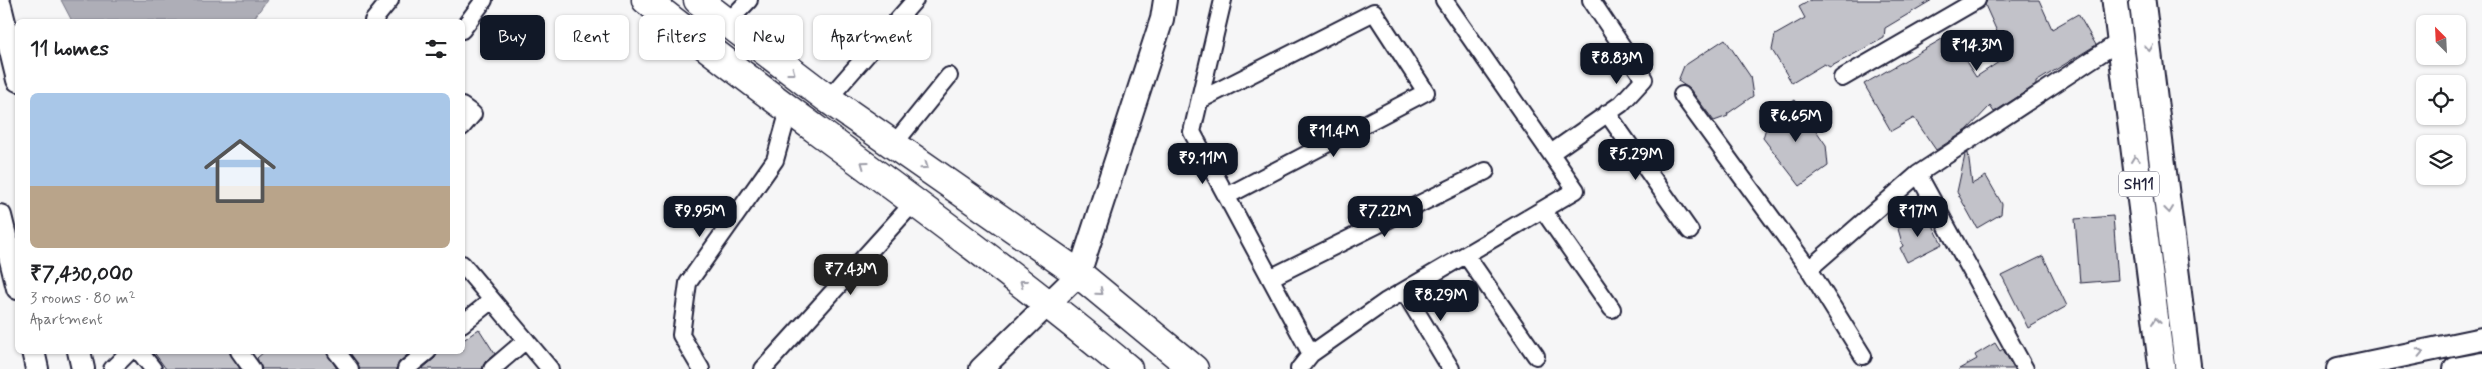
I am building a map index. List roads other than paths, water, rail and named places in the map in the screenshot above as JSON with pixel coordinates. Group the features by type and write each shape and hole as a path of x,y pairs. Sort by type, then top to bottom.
{"highway":[{"path":"646,0 789,110 915,201 1049,303 1128,369"},
{"path":"698,0 828,99 1079,274 1194,369"}],"main road":[{"name":"SH11","path":"2115,0 2162,369"},
{"name":"SH11","path":"2142,0 2188,369"}],"street":[{"path":"375,19 390,0"},
{"path":"465,26 484,0"},
{"path":"727,23 749,0"},
{"path":"828,99 915,0"},
{"path":"981,369 1079,274 1162,19 1165,0"},
{"path":"1223,0 1192,132 1311,354"},
{"path":"1299,369 1311,354 1404,291 1576,190 1444,0"},
{"path":"1550,153 1621,104 1644,79 1591,0"},
{"path":"1842,78 1977,0"},
{"path":"0,6 15,68"},
{"path":"1200,100 1371,6 1426,92 1227,196"},
{"path":"1809,269 1918,174 2120,41"},
{"path":"894,144 949,76"},
{"path":"1682,95 1809,269 1863,356"},
{"path":"465,108 473,114 465,123"},
{"path":"701,369 681,335 688,283 775,160 789,110"},
{"path":"1607,113 1690,231"},
{"path":"1270,278 1486,170"},
{"path":"1918,174 2025,369"},
{"path":"763,369 915,201"},
{"path":"1542,210 1612,309"},
{"path":"0,216 15,276"},
{"path":"1466,254 1536,356"},
{"path":"465,268 550,369"},
{"path":"1404,291 1451,369"},
{"path":"465,322 492,300"},
{"path":"2338,369 2482,339"},
{"path":"492,369 526,340"},
{"path":"34,354 37,369"},
{"path":"80,354 83,369"},
{"path":"112,369 127,354"},
{"path":"141,354 153,369"},
{"path":"241,354 252,369"},
{"path":"338,354 350,369"},
{"path":"406,369 424,354"},
{"path":"2455,369 2482,364"}]}
